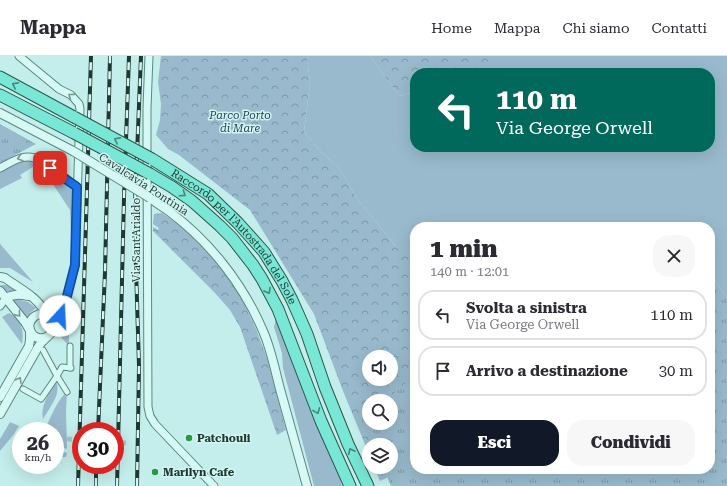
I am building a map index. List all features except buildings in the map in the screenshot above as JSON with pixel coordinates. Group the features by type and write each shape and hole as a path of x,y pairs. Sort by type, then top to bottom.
{"highway":[{"name":"Raccordo per l'Autostrada del Sole","path":"0,77 152,159 208,194 238,223 264,252 292,300 307,334 325,387 348,444 368,486"},
{"name":"Raccordo per l'Autostrada del Sole","path":"0,95 74,133 172,187 192,200 232,238 253,265 278,309 321,421 348,483"}],"street":[{"path":"0,414 37,348 53,331 63,311 75,270 79,104 71,95 59,89 19,56"},
{"name":"Via Sant'Arialdo","path":"150,56 147,108 149,412 155,424 212,484"},
{"name":"Cavalcavia Pontinia","path":"0,113 73,152 169,211 203,241 228,271 247,298 263,331 307,486"},
{"path":"0,168 24,156 31,156 42,161 77,187"},
{"path":"0,277 5,278 40,303 46,314 54,323 54,328"},
{"path":"0,291 35,337 47,337"},
{"path":"0,306 6,298 17,294 33,298"},
{"path":"0,398 29,346 30,322 34,316 46,314"},
{"path":"23,389 41,399 62,367 71,368 70,346"},
{"path":"44,350 67,392"}],"green space":[{"name":"Parco Porto di Mare","path":"161,56 307,56 310,83 304,132 321,152 339,168 358,200 399,250 410,250 410,467 398,473 398,438 362,438 314,314 250,210 179,155 168,149 156,135 160,120 161,104 158,82"},
{"path":"307,56 370,56 399,96 410,93 410,152 715,152 715,68 460,68 447,56 727,56 727,298 715,280 715,222 410,222 410,250 399,250 358,200 339,168 321,152 304,132 310,83"},
{"path":"370,56 500,56 484,68 410,68 410,93 399,96"},
{"path":"0,124 36,144 0,163"},
{"path":"26,158 39,161 74,188 72,266 70,210 39,163 20,175 22,178 0,189 0,170"},
{"path":"162,213 186,230 213,258 239,293 256,329 267,358 286,430 277,435 240,327 230,310 215,293 153,231 153,227 158,230 159,228 153,224 154,214"},
{"path":"0,243 33,282 10,268 0,268"},
{"path":"715,280 727,298 727,486 391,486 386,474 398,474 398,438 370,438 367,430 398,430 398,394 393,394 410,378 410,474 715,474"},
{"path":"0,285 9,285 16,290 6,292"},
{"path":"17,299 28,302 36,308 27,317 13,301"},
{"path":"9,313 17,319 21,326 23,335 22,344 2,317"},
{"path":"68,313 69,346 59,335 62,324"},
{"path":"276,318 342,486 314,486 283,368 282,353 274,327"},
{"path":"56,382 56,396 43,419 42,414 44,404"},
{"path":"67,392 67,449 64,448 64,422 48,422 63,395"},
{"path":"10,422 12,423 12,436 0,451 0,439"},
{"path":"64,452 67,453 66,457 64,457"},
{"name":"Parco Porto di Mare","path":"377,474 395,474 380,481"}],"tunnel":[{"path":"67,439 72,439"}],"railway":[{"path":"78,486 91,56"},
{"path":"98,422 105,272 110,56"},
{"path":"117,486 129,56"},
{"path":"137,486 139,366 135,203 141,56"},
{"path":"96,474 96,486"}],"place":[{"name":"Patchouli","path":"189,438"},
{"name":"Marilyn Cafe","path":"155,472"}],"route":[{"path":"50,168 77,187 75,270 63,311 60,316"}]}
